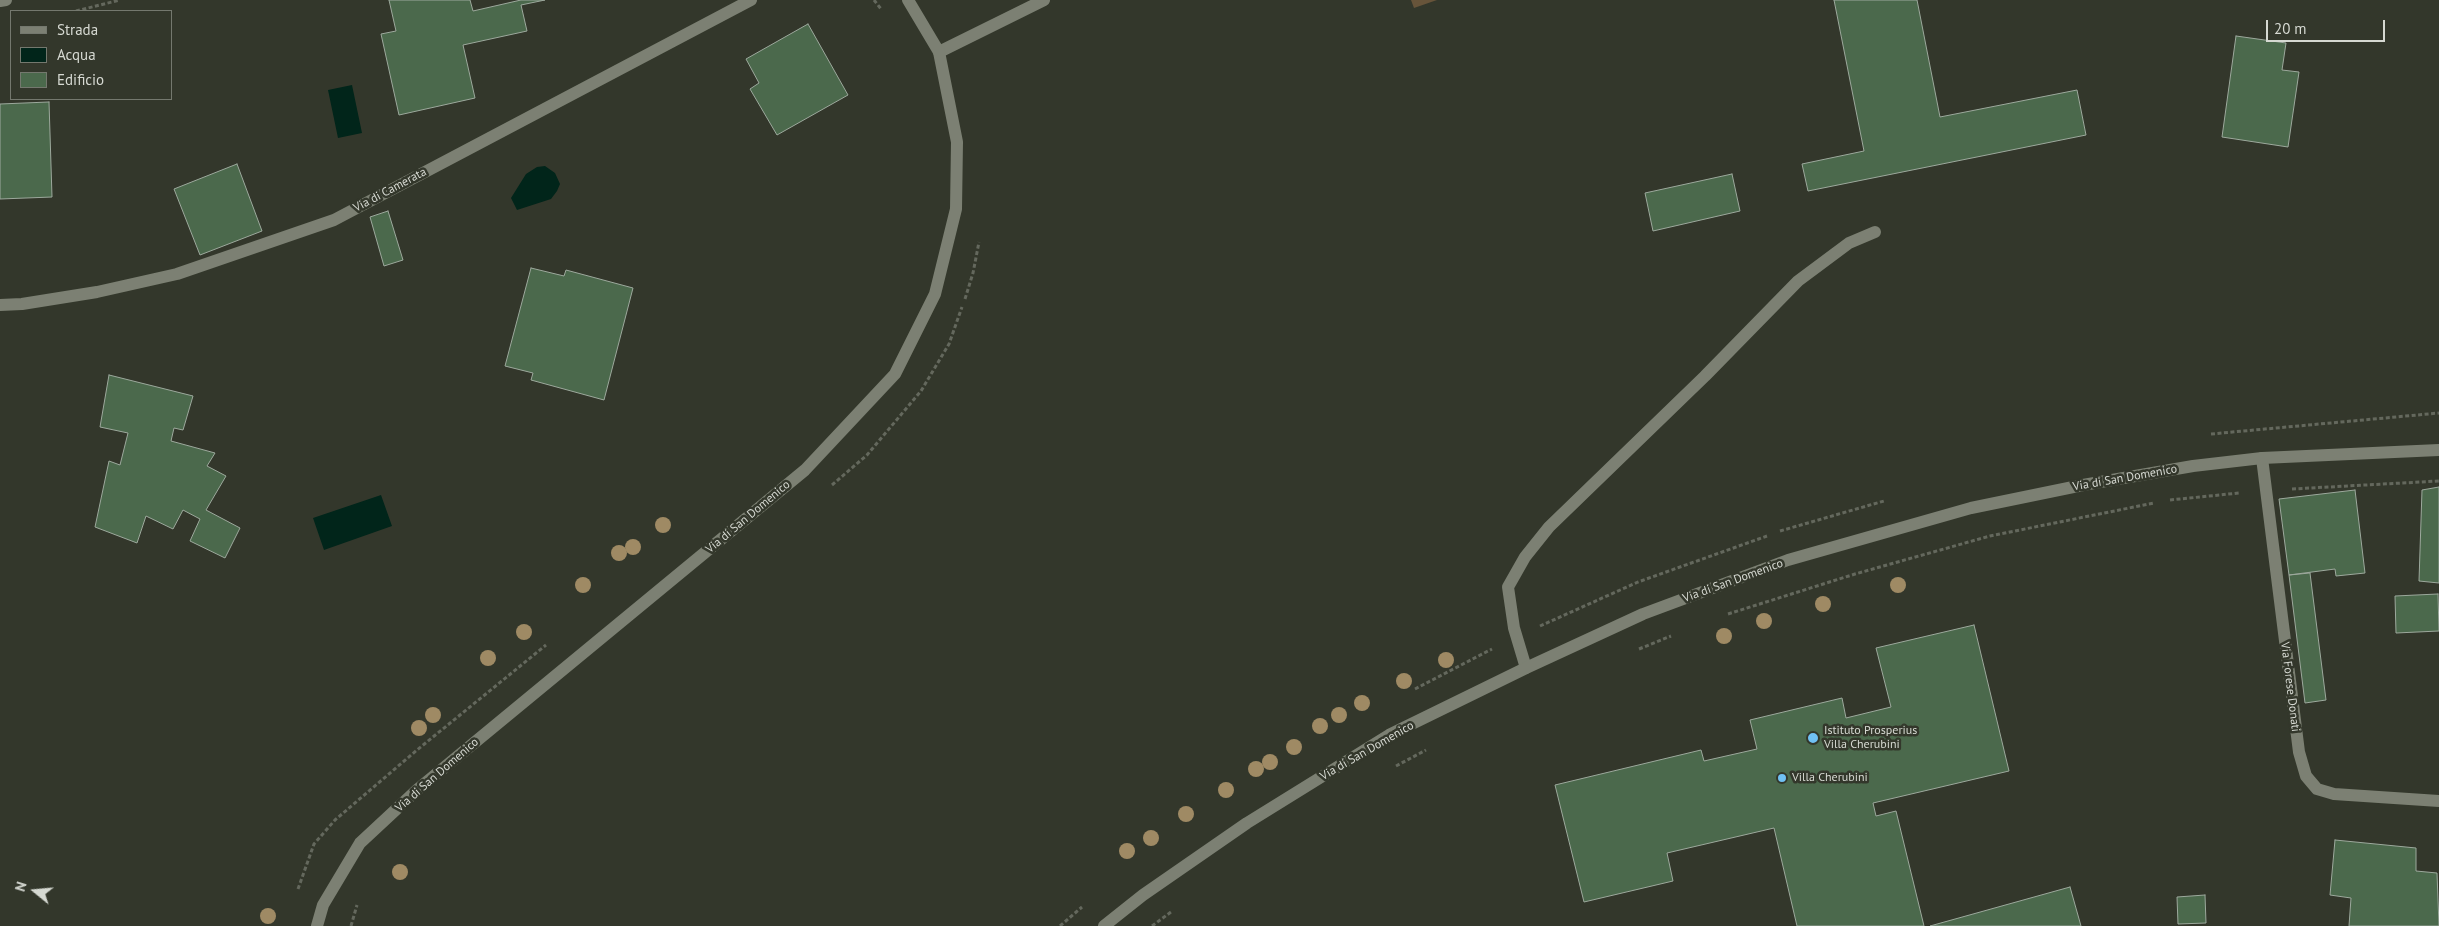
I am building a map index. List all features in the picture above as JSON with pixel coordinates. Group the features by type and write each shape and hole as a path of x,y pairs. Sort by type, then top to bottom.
{"main road":[{"path":"0,1 6,0"},
{"name":"Via di Camerata","path":"0,305 22,304 97,292 177,274 334,220 752,0"},
{"name":"Via di San Domenico","path":"317,926 323,905 360,843 417,790 805,470 895,374 935,294 956,209 957,142 939,52 908,0"},
{"path":"939,52 1044,0"},
{"path":"1526,668 1514,628 1508,587 1525,557 1549,527 1705,376 1798,281 1849,243 1875,232"},
{"name":"Via di San Domenico","path":"1110,924 1143,895 1246,823 1389,735 1526,668 1644,614 1808,555 1971,508 2092,483 2193,466 2262,458 2439,450"},
{"name":"Via Forese Donati","path":"2262,458 2299,752 2306,776 2317,789 2334,794 2439,801"}],"path":[{"path":"80,10 120,0"},
{"path":"874,0 885,14"},
{"path":"2166,501 2265,491 2439,481"},
{"path":"1719,617 1855,574 1990,536 2157,502"},
{"path":"1630,653 1674,634"},
{"path":"298,891 314,844 335,820 417,750 554,639"},
{"path":"1394,767 1428,750"},
{"path":"1152,926 1175,909"}],"shaded area":[{"path":"1411,0 1437,0 1414,8"}],"water":[{"path":"352,85 362,133 338,138 328,90"},
{"path":"545,166 555,173 560,184 557,191 551,199 517,210 511,198 526,174 537,167"},
{"path":"381,495 392,526 324,550 313,518"}],"building":[{"path":"389,0 470,0 473,11 521,0 545,0 521,5 527,31 463,45 475,98 399,115 381,34 396,31"},
{"path":"1834,0 1917,0 1940,117 2077,90 2086,135 1808,191 1802,164 1864,151"},
{"path":"808,24 848,95 777,135 750,89 759,83 746,59"},
{"path":"2236,36 2286,43 2282,70 2299,72 2288,147 2222,137"},
{"path":"49,102 52,197 0,199 0,104"},
{"path":"237,164 262,231 200,255 174,189"},
{"path":"1732,174 1740,211 1653,231 1645,193"},
{"path":"388,211 403,260 384,266 370,217"},
{"path":"531,268 564,276 566,270 633,288 604,400 531,380 533,373 505,366"},
{"path":"109,375 193,396 183,430 174,428 171,441 215,453 207,466 226,476 206,510 240,528 225,558 190,541 200,519 183,510 173,529 146,516 137,543 95,527 109,461 120,465 128,433 100,427"},
{"path":"2439,487 2439,583 2419,581 2422,490"},
{"path":"2355,490 2365,573 2336,576 2335,569 2289,575 2279,499"},
{"path":"2310,573 2326,700 2305,703 2289,575"},
{"path":"2438,594 2439,631 2396,633 2395,596"},
{"name":"Villa Cherubini","path":"1974,625 2009,771 1873,803 1876,816 1896,811 1924,926 1797,926 1774,828 1667,853 1673,881 1584,902 1555,785 1701,750 1704,761 1757,749 1750,720 1842,698 1846,718 1891,707 1876,648"},
{"path":"2335,840 2416,848 2416,871 2437,873 2439,926 2349,926 2351,898 2330,895"},
{"path":"2070,887 2081,926 1930,926"},
{"path":"2205,895 2206,923 2178,924 2177,897"}],"place":[{"name":"Istituto Prosperius Villa Cherubini","path":"1813,738"},
{"name":"Villa Cherubini","path":"1782,778"}]}
